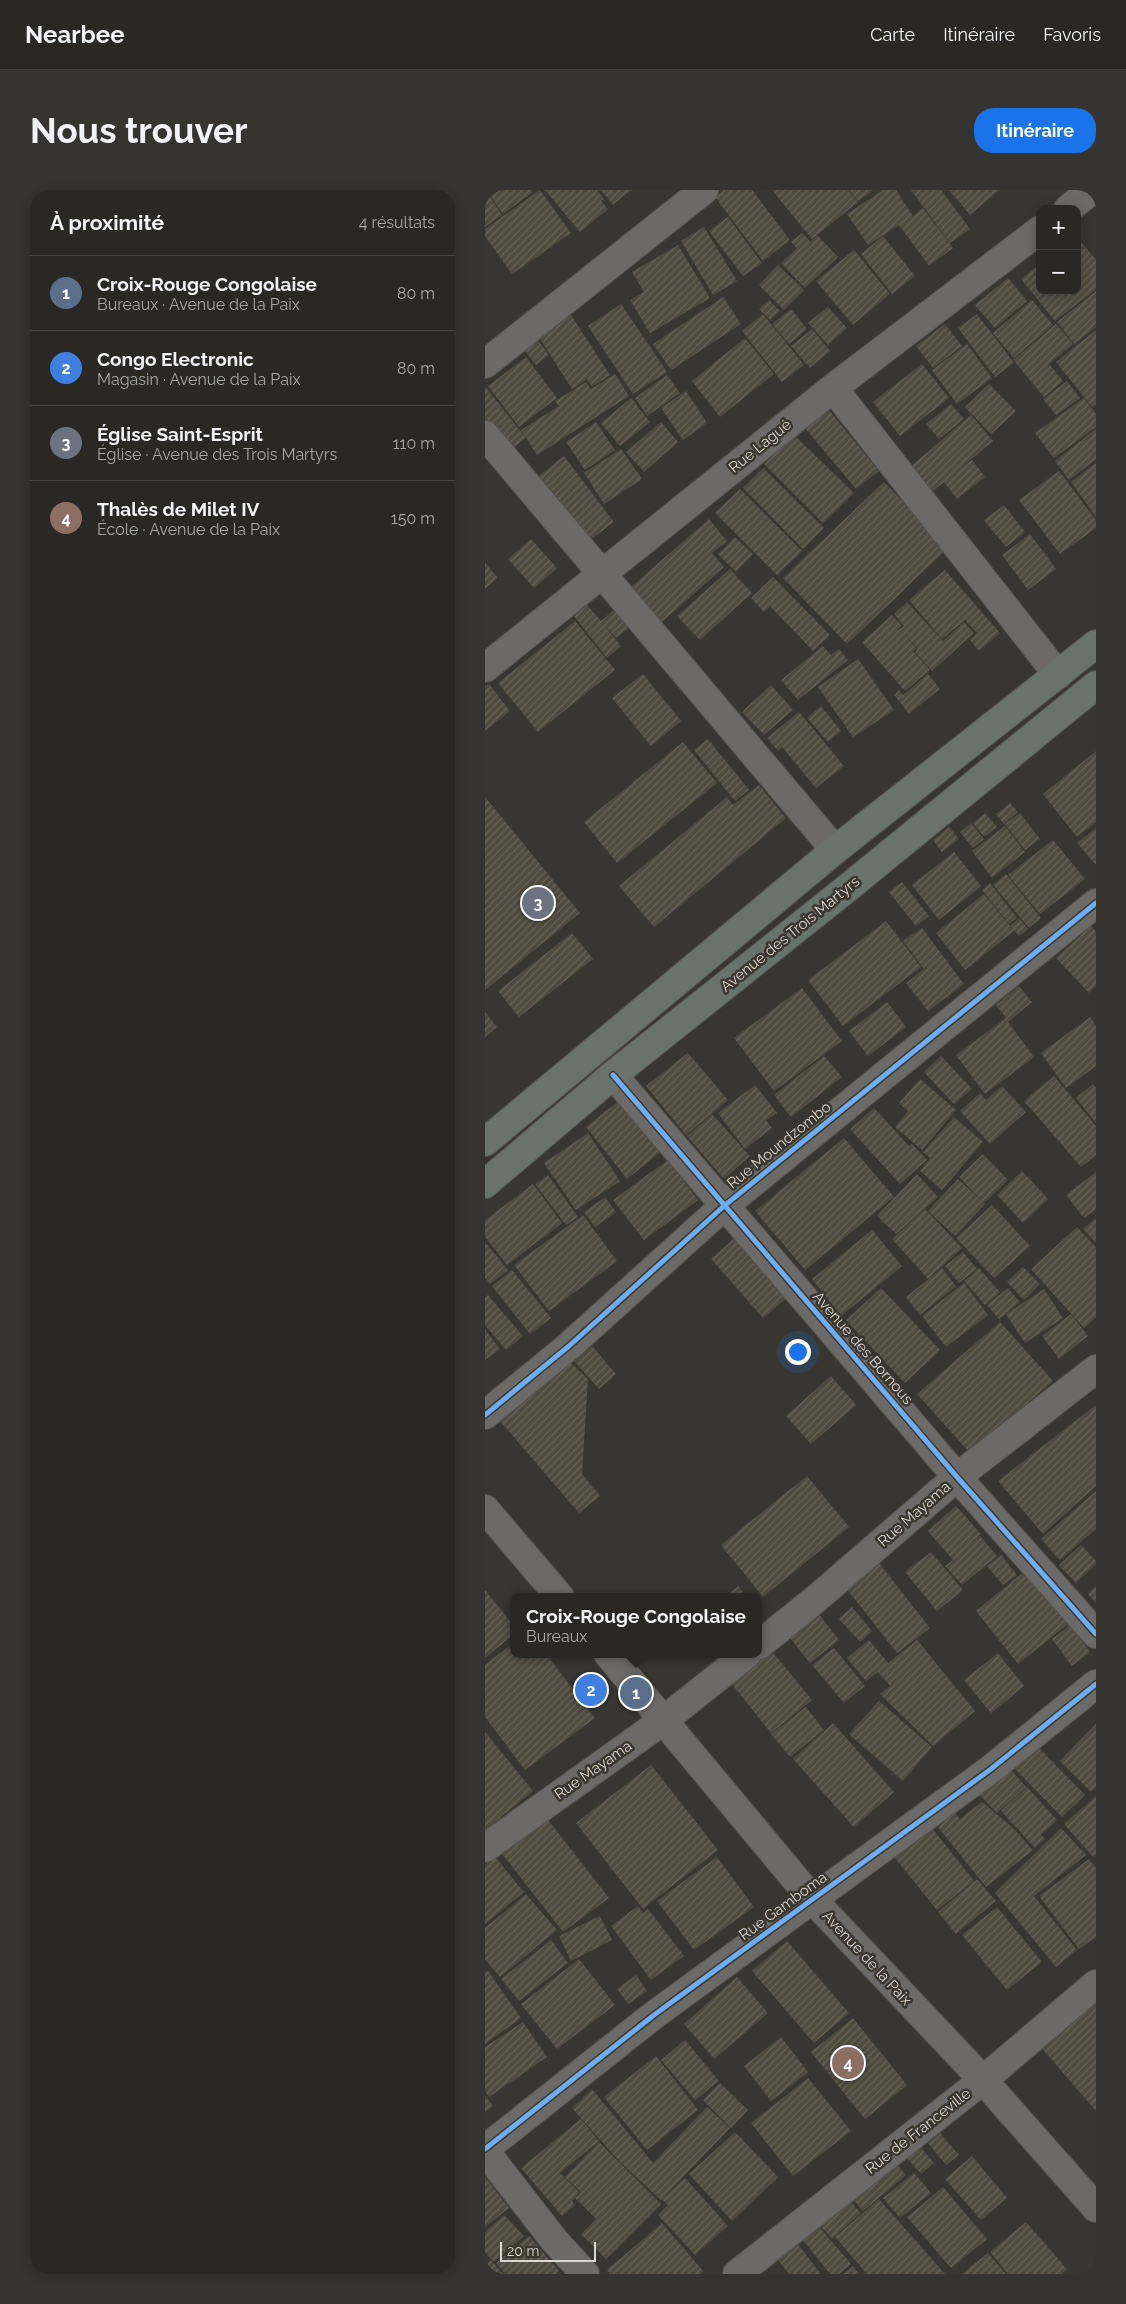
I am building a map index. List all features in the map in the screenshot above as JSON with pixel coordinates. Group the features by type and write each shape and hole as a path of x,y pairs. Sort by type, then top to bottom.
{"main road":[{"path":"485,1142 835,850 1096,644"},
{"name":"Avenue des Trois Martyrs","path":"485,1184 613,1075 1093,694"}],"street":[{"path":"485,364 704,190"},
{"name":"Rue Lagué","path":"485,668 833,388 1036,233"},
{"path":"833,388 1058,675"},
{"path":"485,435 835,850"},
{"name":"Rue Moundzombo","path":"485,1415 569,1346 725,1206 1096,903"},
{"name":"Avenue des Bornous","path":"613,1075 957,1477 1096,1634"},
{"name":"Rue Mayama","path":"762,1643 817,1598 957,1477 1096,1369"},
{"path":"485,1509 557,1593"},
{"name":"Avenue de la Paix","path":"611,1658 813,1900 983,2080 1096,2208"},
{"name":"Rue Mayama","path":"485,1848 664,1720 742,1658"},
{"name":"Rue Gamboma","path":"485,2150 654,2014 991,1769 1096,1684"},
{"name":"Rue de Franceville","path":"737,2274 983,2080 1096,1984"},
{"path":"485,2150 554,2240 585,2274"}],"building":[{"path":"485,190 497,190 488,197"},
{"path":"499,190 531,190 533,192 503,214 491,197"},
{"path":"540,190 571,233 512,274 485,236 485,229"},
{"path":"545,190 597,190 604,199 601,201 608,209 580,232"},
{"path":"601,190 631,190 613,205"},
{"path":"724,190 752,190 790,240 763,261 715,197"},
{"path":"772,190 848,190 858,202 812,239"},
{"path":"849,190 873,190 858,201"},
{"path":"883,190 896,190 913,216 923,208 953,248 929,266 899,225 868,245 847,214"},
{"path":"911,190 941,190 970,229 950,243"},
{"path":"949,190 999,190 970,215"},
{"path":"490,197 502,215 485,227 485,201"},
{"path":"728,217 762,263 743,276 709,231"},
{"path":"704,227 737,281 713,295 681,241"},
{"path":"802,233 811,242 817,235 838,257 805,288 781,263 797,248 791,242"},
{"path":"883,236 915,276 892,294 861,254"},
{"path":"1081,242 1096,260 1096,289 1055,321 1021,279 1036,267 1036,295 1081,295"},
{"path":"678,245 710,298 650,333 630,300 644,292 632,272"},
{"path":"854,250 890,294 853,325 816,281"},
{"path":"778,265 804,290 784,310 759,285"},
{"path":"1008,278 1027,301 995,328 975,305"},
{"path":"1096,291 1096,327 1074,344 1057,322"},
{"path":"723,297 741,324 671,370 653,344"},
{"path":"769,300 780,311 770,320 759,309"},
{"path":"1032,300 1053,325 1014,358 993,333"},
{"path":"621,304 667,372 633,394 588,326"},
{"path":"828,307 847,328 828,345 808,323"},
{"path":"567,309 610,375 592,387 587,379 572,389 535,331"},
{"path":"791,309 807,329 789,344 772,324"},
{"path":"763,314 804,365 782,382 742,331"},
{"path":"977,314 1014,363 995,377 958,328"},
{"path":"945,324 962,346 933,368 916,346"},
{"path":"1056,324 1073,344 1049,364 1063,381 1044,397 1013,360"},
{"path":"812,329 830,351 810,368 791,346"},
{"path":"1096,330 1096,404 1092,407 1056,362"},
{"path":"534,335 549,355 536,365 520,345"},
{"path":"745,338 774,374 720,417 692,381"},
{"path":"967,344 992,378 957,404 932,370"},
{"path":"526,357 557,398 519,427 488,386"},
{"path":"922,364 949,398 900,436 873,402"},
{"path":"615,374 629,396 537,455 521,430 559,406 555,401 586,382 591,389"},
{"path":"667,375 680,393 647,416 635,398"},
{"path":"1067,381 1080,398 1056,415 1043,399"},
{"path":"989,384 1016,411 991,434 965,407"},
{"path":"485,386 526,438 508,452 485,423"},
{"path":"686,391 707,423 683,440 661,408"},
{"path":"631,398 650,422 620,446 601,423"},
{"path":"1084,398 1096,414 1096,427 1054,458 1035,433"},
{"path":"951,404 964,419 939,439 926,424"},
{"path":"828,409 879,471 856,489 805,428"},
{"path":"971,415 993,441 955,473 972,460 985,477 957,499 944,482 932,492 910,467"},
{"path":"596,422 615,450 585,470 566,442"},
{"path":"661,422 678,442 644,472 626,452"},
{"path":"1096,429 1096,459 1069,480 1055,461"},
{"path":"794,435 854,493 823,523 764,464"},
{"path":"621,449 642,479 604,504 584,473"},
{"path":"564,456 614,522 585,544 535,479"},
{"path":"1096,463 1096,517 1071,482"},
{"path":"763,468 824,528 803,549 743,488"},
{"path":"1059,471 1096,520 1096,528 1060,554 1019,500"},
{"path":"884,482 948,548 847,644 783,578"},
{"path":"740,489 802,551 777,575 715,513"},
{"path":"1004,505 1025,532 1006,547 984,520"},
{"path":"709,519 727,541 712,553 724,567 662,622 631,587"},
{"path":"1030,534 1056,569 1028,590 1002,555"},
{"path":"735,537 753,554 736,572 718,554"},
{"path":"531,539 557,568 534,588 508,559"},
{"path":"485,563 498,578 485,589"},
{"path":"730,569 752,593 700,640 677,616"},
{"path":"945,570 1000,633 979,651 970,640 977,633 965,620 942,639 909,600"},
{"path":"773,577 830,635 813,651 770,606 764,612 751,598"},
{"path":"907,602 943,641 964,622 974,633 932,671 915,652 918,649 900,629 904,626 894,614"},
{"path":"587,605 601,621 619,606 634,624 616,638 604,625 621,646 607,658 574,616"},
{"path":"892,615 902,626 897,631 900,629 917,649 913,651 930,670 905,691 862,642"},
{"path":"575,621 615,670 538,732 498,683"},
{"path":"823,646 831,655 839,649 848,660 798,700 781,680"},
{"path":"858,659 894,710 853,737 818,687"},
{"path":"643,674 681,721 651,746 612,698"},
{"path":"928,674 940,689 909,714 894,695 899,690 903,695"},
{"path":"489,684 510,711 485,731 485,686"},
{"path":"771,685 793,710 764,735 742,712"},
{"path":"821,706 841,731 828,742 807,718"},
{"path":"799,712 844,766 816,788 782,747 778,751 767,738"},
{"path":"708,739 749,790 735,801 694,750"},
{"path":"683,742 717,783 617,863 584,822"},
{"path":"1096,751 1096,822 1077,837 1043,794"},
{"path":"759,785 786,818 654,927 619,886 727,797 733,805"},
{"path":"485,797 580,913 485,990"},
{"path":"1010,803 1018,812 1004,824 996,814"},
{"path":"985,813 997,827 984,837 973,823"},
{"path":"1020,813 1040,839 1025,850 1005,824"},
{"path":"971,823 984,839 973,848 960,832"},
{"path":"1005,826 1025,852 992,878 972,851"},
{"path":"949,827 959,839 942,852 933,840"},
{"path":"1096,828 1096,865 1077,843"},
{"path":"1053,840 1085,879 1040,914 1008,875"},
{"path":"954,852 981,886 939,920 912,885"},
{"path":"1006,874 1041,918 1029,928 993,885"},
{"path":"902,882 929,916 916,926 889,892"},
{"path":"990,883 1017,918 1009,924 982,890"},
{"path":"984,894 1014,931 965,970 936,933"},
{"path":"1019,918 1028,929 1019,936 1010,926"},
{"path":"886,921 921,967 843,1026 808,980"},
{"path":"1091,926 1096,932 1096,986 1089,993 1056,958"},
{"path":"922,928 964,984 928,1011 906,983 924,969 903,941"},
{"path":"572,933 593,959 519,1017 498,991"},
{"path":"1019,986 1032,1002 1008,1022 1034,1057 985,1094 956,1055 1006,1018 996,1005"},
{"path":"802,988 842,1041 774,1091 734,1038"},
{"path":"887,1002 906,1027 868,1056 849,1031"},
{"path":"485,1012 497,1027 485,1037"},
{"path":"1090,1017 1096,1026 1096,1066 1066,1088 1041,1053"},
{"path":"688,1053 728,1100 686,1135 646,1086"},
{"path":"824,1056 842,1077 791,1117 774,1095"},
{"path":"941,1056 972,1089 954,1104 924,1072"},
{"path":"1054,1076 1096,1126 1096,1155 1081,1167 1024,1101"},
{"path":"920,1079 956,1110 922,1150 895,1127 908,1111 899,1103"},
{"path":"1093,1084 1096,1088 1096,1123 1076,1098"},
{"path":"755,1085 777,1113 766,1120 772,1128 745,1149 718,1113"},
{"path":"1002,1086 1026,1112 990,1144 960,1111 980,1093 986,1100"},
{"path":"621,1099 663,1150 627,1179 586,1127"},
{"path":"874,1108 909,1146 912,1144 927,1160 900,1184 850,1129"},
{"path":"712,1114 750,1156 724,1179 687,1136"},
{"path":"954,1117 983,1142 942,1190 920,1171 930,1158 923,1152"},
{"path":"588,1133 620,1181 576,1210 544,1163"},
{"path":"844,1138 894,1197 805,1270 755,1211"},
{"path":"983,1154 1008,1180 984,1203 959,1177"},
{"path":"668,1160 698,1200 644,1240 613,1200"},
{"path":"1022,1171 1048,1199 1023,1223 997,1195"},
{"path":"1096,1172 1096,1209 1084,1218 1066,1195"},
{"path":"917,1174 938,1197 896,1234 877,1216"},
{"path":"548,1175 578,1217 566,1225 535,1184"},
{"path":"958,1179 985,1204 955,1236 928,1211"},
{"path":"533,1184 562,1223 507,1265 485,1237 485,1220"},
{"path":"605,1197 616,1212 595,1227 584,1212"},
{"path":"992,1205 1030,1246 994,1278 956,1238"},
{"path":"925,1209 962,1248 928,1279 892,1239"},
{"path":"583,1215 617,1261 549,1311 514,1265"},
{"path":"1096,1218 1096,1243 1083,1229"},
{"path":"1077,1227 1096,1247 1096,1317 1084,1328 1031,1269"},
{"path":"872,1230 902,1266 841,1316 812,1279"},
{"path":"738,1235 790,1295 763,1318 711,1259"},
{"path":"485,1242 508,1270 490,1284 485,1278"},
{"path":"963,1252 977,1269 959,1283 945,1266"},
{"path":"1023,1267 1040,1284 1024,1300 1007,1282"},
{"path":"942,1268 956,1286 920,1315 906,1297"},
{"path":"979,1268 1000,1292 985,1305 964,1281"},
{"path":"512,1270 551,1318 530,1334 492,1286"},
{"path":"964,1283 988,1315 946,1347 922,1316"},
{"path":"881,1288 940,1350 905,1383 846,1320"},
{"path":"1008,1288 1020,1302 999,1319 987,1305"},
{"path":"1044,1289 1063,1318 1025,1343 1006,1314"},
{"path":"488,1295 523,1336 506,1350 485,1325 485,1297"},
{"path":"1071,1314 1088,1336 1059,1359 1042,1336"},
{"path":"1000,1322 1053,1381 970,1453 917,1394"},
{"path":"485,1329 500,1349 485,1360"},
{"path":"592,1346 616,1374 599,1389 574,1361"},
{"path":"570,1362 588,1379 582,1474 600,1496 579,1513 500,1421"},
{"path":"831,1376 856,1405 811,1444 786,1416"},
{"path":"1096,1405 1096,1486 1043,1534 998,1481"},
{"path":"807,1476 849,1527 763,1597 762,1593 760,1593 721,1545"},
{"path":"1096,1491 1096,1529 1060,1560 1041,1539"},
{"path":"956,1506 981,1534 966,1547 980,1536 997,1556 962,1585 945,1566 953,1560 928,1531"},
{"path":"1081,1545 1096,1561 1096,1564 1076,1583 1059,1565"},
{"path":"931,1552 963,1590 937,1611 905,1572"},
{"path":"1001,1555 1017,1575 1003,1585 987,1566"},
{"path":"879,1563 930,1628 897,1653 846,1588"},
{"path":"1025,1571 1068,1624 1018,1664 976,1611"},
{"path":"738,1586 744,1593 730,1593"},
{"path":"1096,1586 1096,1603 1088,1594"},
{"path":"485,1590 510,1621 510,1637 485,1658"},
{"path":"852,1607 872,1631 860,1642 839,1619"},
{"path":"817,1612 839,1640 810,1663 787,1634"},
{"path":"1070,1625 1090,1652 1072,1666 1052,1639"},
{"path":"869,1640 888,1663 917,1640 975,1711 933,1746 880,1694 890,1686 878,1672 866,1681 847,1658"},
{"path":"766,1644 812,1700 771,1733 726,1677 749,1658 762,1658 762,1647"},
{"path":"510,1645 510,1658 549,1658 595,1718 525,1770 485,1717 485,1665"},
{"path":"834,1648 865,1686 844,1703 812,1665"},
{"path":"998,1653 1024,1686 991,1713 964,1680"},
{"path":"879,1701 932,1747 903,1781 849,1734"},
{"path":"806,1707 824,1730 790,1757 771,1734"},
{"path":"833,1723 894,1792 854,1827 793,1759"},
{"path":"1096,1724 1096,1787 1091,1792 1060,1761"},
{"path":"485,1732 533,1791 485,1830"},
{"path":"1038,1747 1085,1795 1062,1817 1015,1769"},
{"path":"651,1765 718,1850 643,1909 576,1823"},
{"path":"1008,1766 1026,1787 997,1813 977,1792"},
{"path":"1027,1787 1057,1820 1041,1835 1045,1839 1035,1848 1001,1811"},
{"path":"1096,1796 1096,1854 1093,1857 1064,1824"},
{"path":"982,1802 1012,1827 1033,1850 986,1887 938,1827 955,1813 960,1819"},
{"path":"545,1816 609,1898 563,1932 500,1851"},
{"path":"931,1827 974,1881 937,1910 894,1857"},
{"path":"1061,1828 1086,1855 1034,1896 1077,1950 1056,1967 995,1893"},
{"path":"495,1857 524,1892 485,1924 485,1865"},
{"path":"717,1857 754,1907 694,1950 657,1901"},
{"path":"1089,1859 1096,1868 1096,1937 1079,1949 1039,1896"},
{"path":"977,1879 996,1901 956,1934 938,1912"},
{"path":"526,1894 557,1930 500,1977 485,1959 485,1928"},
{"path":"638,1906 643,1913 648,1909 684,1956 651,1980 611,1926"},
{"path":"997,1907 1042,1962 1007,1990 962,1935"},
{"path":"600,1916 612,1940 571,1961 559,1936"},
{"path":"551,1940 568,1963 519,2001 501,1979"},
{"path":"787,1941 849,2013 814,2043 752,1971"},
{"path":"579,1959 615,2005 557,2049 521,2004"},
{"path":"488,1971 521,2018 485,2044 485,1973"},
{"path":"636,1975 647,1991 628,2004 617,1989"},
{"path":"737,1977 768,2013 714,2059 684,2024"},
{"path":"1096,1996 1096,2111 1039,2045"},
{"path":"853,2018 907,2085 865,2119 811,2052"},
{"path":"523,2022 547,2057 489,2097 485,2091 485,2047"},
{"path":"781,2037 808,2072 771,2101 744,2066"},
{"path":"685,2040 719,2081 695,2100 661,2060"},
{"path":"656,2056 698,2110 647,2150 604,2097"},
{"path":"808,2078 851,2131 793,2176 751,2123"},
{"path":"720,2083 748,2110 731,2128 703,2100"},
{"path":"592,2089 653,2163 707,2107 730,2128 661,2200 619,2161 572,2108"},
{"path":"485,2096 493,2106 485,2112"},
{"path":"581,2119 599,2141 560,2173 579,2192 572,2201 575,2205 562,2216 521,2168"},
{"path":"735,2132 778,2177 732,2221 689,2174"},
{"path":"940,2133 959,2155 946,2165 928,2143"},
{"path":"915,2141 934,2163 921,2174 902,2152"},
{"path":"599,2142 661,2204 606,2259 581,2234 596,2219 575,2198 581,2192 565,2177"},
{"path":"972,2156 1007,2198 981,2220 945,2179"},
{"path":"892,2159 906,2175 863,2211 849,2195"},
{"path":"914,2173 931,2193 900,2218 883,2198"},
{"path":"485,2177 509,2208 485,2227"},
{"path":"685,2178 728,2226 695,2255 658,2215 668,2205 662,2199"},
{"path":"943,2187 987,2239 951,2268 907,2217"},
{"path":"845,2196 861,2213 832,2239 815,2220"},
{"path":"879,2199 945,2274 867,2274 835,2237"},
{"path":"504,2215 524,2236 494,2262 485,2252 485,2232"},
{"path":"815,2222 851,2264 839,2274 830,2274 799,2235"},
{"path":"1026,2222 1067,2269 1061,2274 1008,2274 990,2252"},
{"path":"662,2223 703,2271 700,2274 610,2274 607,2270"},
{"path":"529,2236 559,2271 556,2274 505,2274 496,2263"},
{"path":"796,2242 821,2274 789,2274 776,2258"},
{"path":"988,2253 1006,2274 962,2274"},
{"path":"491,2260 503,2274 485,2274 485,2265"},
{"path":"853,2266 859,2274 843,2274"}],"cycle path":[{"path":"485,1415 569,1346 724,1206 1096,903"},
{"path":"613,1075 957,1477 1096,1634"},
{"path":"485,2149 654,2015 991,1769 1096,1684"}],"place":[{"name":"Église Saint-Esprit","path":"538,903"},
{"name":"Congo Electronic","path":"591,1690"},
{"name":"Croix-Rouge Congolaise","path":"636,1693"},
{"name":"Thalès de Milet IV","path":"848,2063"}]}
